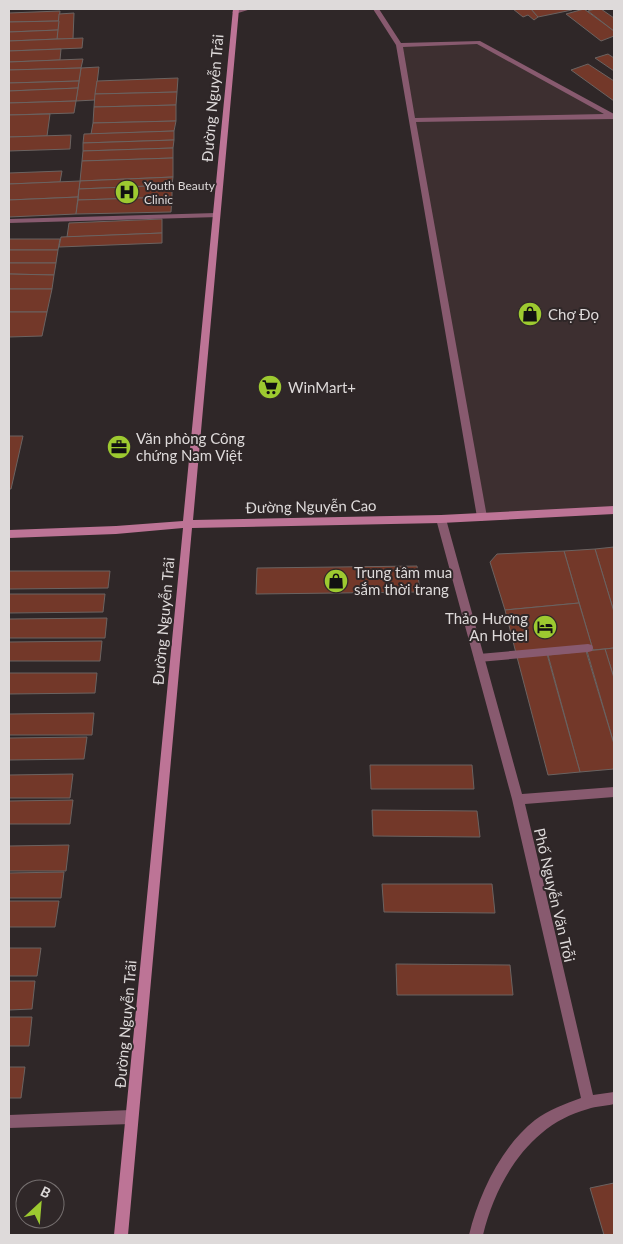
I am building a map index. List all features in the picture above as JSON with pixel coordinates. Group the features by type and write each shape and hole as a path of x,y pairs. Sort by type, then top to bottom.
{"main road":[{"name":"Đường Nguyễn Trãi","path":"120,1235 235,10"},
{"name":"Đường Nguyễn Cao","path":"9,534 116,530 188,524 441,519 614,510"}],"street":[{"path":"235,10 248,9"},
{"path":"376,9 399,45 482,517"},
{"path":"399,45 478,42 614,116"},
{"path":"412,120 614,116"},
{"path":"9,221 216,215"},
{"name":"Phố Nguyễn Văn Trỗi","path":"441,519 518,799 588,1102"},
{"path":"479,658 588,648"},
{"path":"518,799 614,792"},
{"path":"476,1235 480,1213 487,1194 499,1172 540,1125 560,1112 588,1102 614,1098"},
{"path":"9,1122 131,1117"}],"shaded area":[{"name":"Chợ Đọ","path":"478,42 614,117 614,510 482,517 399,45"}],"building":[{"path":"513,9 531,9 538,17 534,20 528,15 523,17"},
{"path":"531,9 571,9 572,10 538,17"},
{"path":"584,9 614,31 614,36 601,41 566,14"},
{"path":"601,9 614,18 614,31 588,11"},
{"path":"60,11 59,21 9,22 9,13"},
{"path":"74,13 73,39 57,39 59,14"},
{"path":"59,21 58,30 9,32 9,22"},
{"path":"58,30 57,39 9,41 9,32"},
{"path":"83,38 82,48 9,51 9,41"},
{"path":"61,49 60,60 9,62 9,51"},
{"path":"608,54 614,58 614,71 595,58"},
{"path":"83,59 81,68 9,70 9,62"},
{"path":"588,64 614,81 614,101 571,70"},
{"path":"99,67 95,100 76,101 81,68"},
{"path":"81,68 79,81 9,83 9,70"},
{"path":"178,78 177,92 95,94 97,81"},
{"path":"79,81 78,88 9,91 9,83"},
{"path":"78,88 76,101 9,103 9,91"},
{"path":"177,92 176,105 94,107 95,94"},
{"path":"76,101 74,113 9,115 9,103"},
{"path":"176,105 176,121 93,123 94,107"},
{"path":"50,114 47,136 9,137 9,115"},
{"path":"176,121 174,131 91,134 93,123"},
{"path":"174,131 174,140 83,143 84,134"},
{"path":"71,135 70,149 9,151 9,137"},
{"path":"174,140 173,148 83,151 83,143"},
{"path":"173,148 173,158 82,161 83,151"},
{"path":"173,158 173,177 80,181 82,161"},
{"path":"62,171 60,182 9,184 9,173"},
{"path":"173,177 172,185 79,189 80,181"},
{"path":"80,181 78,197 9,200 9,184"},
{"path":"172,185 172,197 78,200 79,189"},
{"path":"78,197 76,214 9,217 9,200"},
{"path":"172,197 171,212 76,214 78,200"},
{"path":"162,219 162,233 67,237 69,223"},
{"path":"162,233 162,243 59,247 61,237"},
{"path":"9,239 60,239 58,250 9,250"},
{"path":"9,250 58,250 56,263 9,263"},
{"path":"9,263 56,263 54,275 9,274"},
{"path":"9,274 54,275 52,289 9,289"},
{"path":"9,289 52,289 47,312 9,312"},
{"path":"9,312 47,312 42,336 9,337"},
{"path":"9,436 23,436 11,489 9,489"},
{"path":"614,547 614,612 595,549"},
{"path":"595,549 614,612 614,648 593,650 564,551"},
{"path":"564,551 579,603 505,610 490,562 497,554"},
{"path":"417,566 420,592 256,594 257,568"},
{"path":"9,571 110,571 108,588 9,589"},
{"path":"9,594 105,594 103,612 9,613"},
{"path":"579,603 593,650 517,657 505,610"},
{"path":"107,618 105,638 9,638 9,619"},
{"path":"102,641 100,661 9,661 9,642"},
{"path":"614,648 614,678 605,649"},
{"path":"605,649 614,678 614,744 587,651"},
{"path":"586,651 614,744 614,769 580,772 548,655"},
{"path":"547,654 580,772 548,775 517,657"},
{"path":"9,673 97,673 95,693 9,694"},
{"path":"94,713 92,735 9,735 9,714"},
{"path":"87,737 84,759 9,760 9,738"},
{"path":"370,765 472,765 474,789 371,789"},
{"path":"73,774 70,798 9,798 9,775"},
{"path":"73,800 70,824 9,824 9,801"},
{"path":"372,810 477,811 480,837 373,836"},
{"path":"69,845 66,871 9,871 9,846"},
{"path":"64,872 61,898 9,898 9,873"},
{"path":"382,884 492,884 495,913 384,912"},
{"path":"9,901 59,901 55,927 9,927"},
{"path":"9,948 41,948 37,976 9,976"},
{"path":"396,964 510,965 513,995 397,995"},
{"path":"9,981 35,981 32,1009 9,1010"},
{"path":"9,1017 32,1017 29,1046 9,1046"},
{"path":"9,1067 25,1067 21,1098 9,1098"},
{"path":"614,1183 614,1235 604,1235 590,1188"}],"place":[{"name":"Youth Beauty Clinic","path":"127,192"},
{"name":"Chợ Đọ","path":"530,314"},
{"name":"WinMart+","path":"270,387"},
{"name":"Văn phòng Công chứng Nam Việt","path":"119,447"},
{"name":"Trung tâm mua sắm thời trang","path":"336,581"},
{"name":"Thảo Hương An Hotel","path":"545,627"}]}
